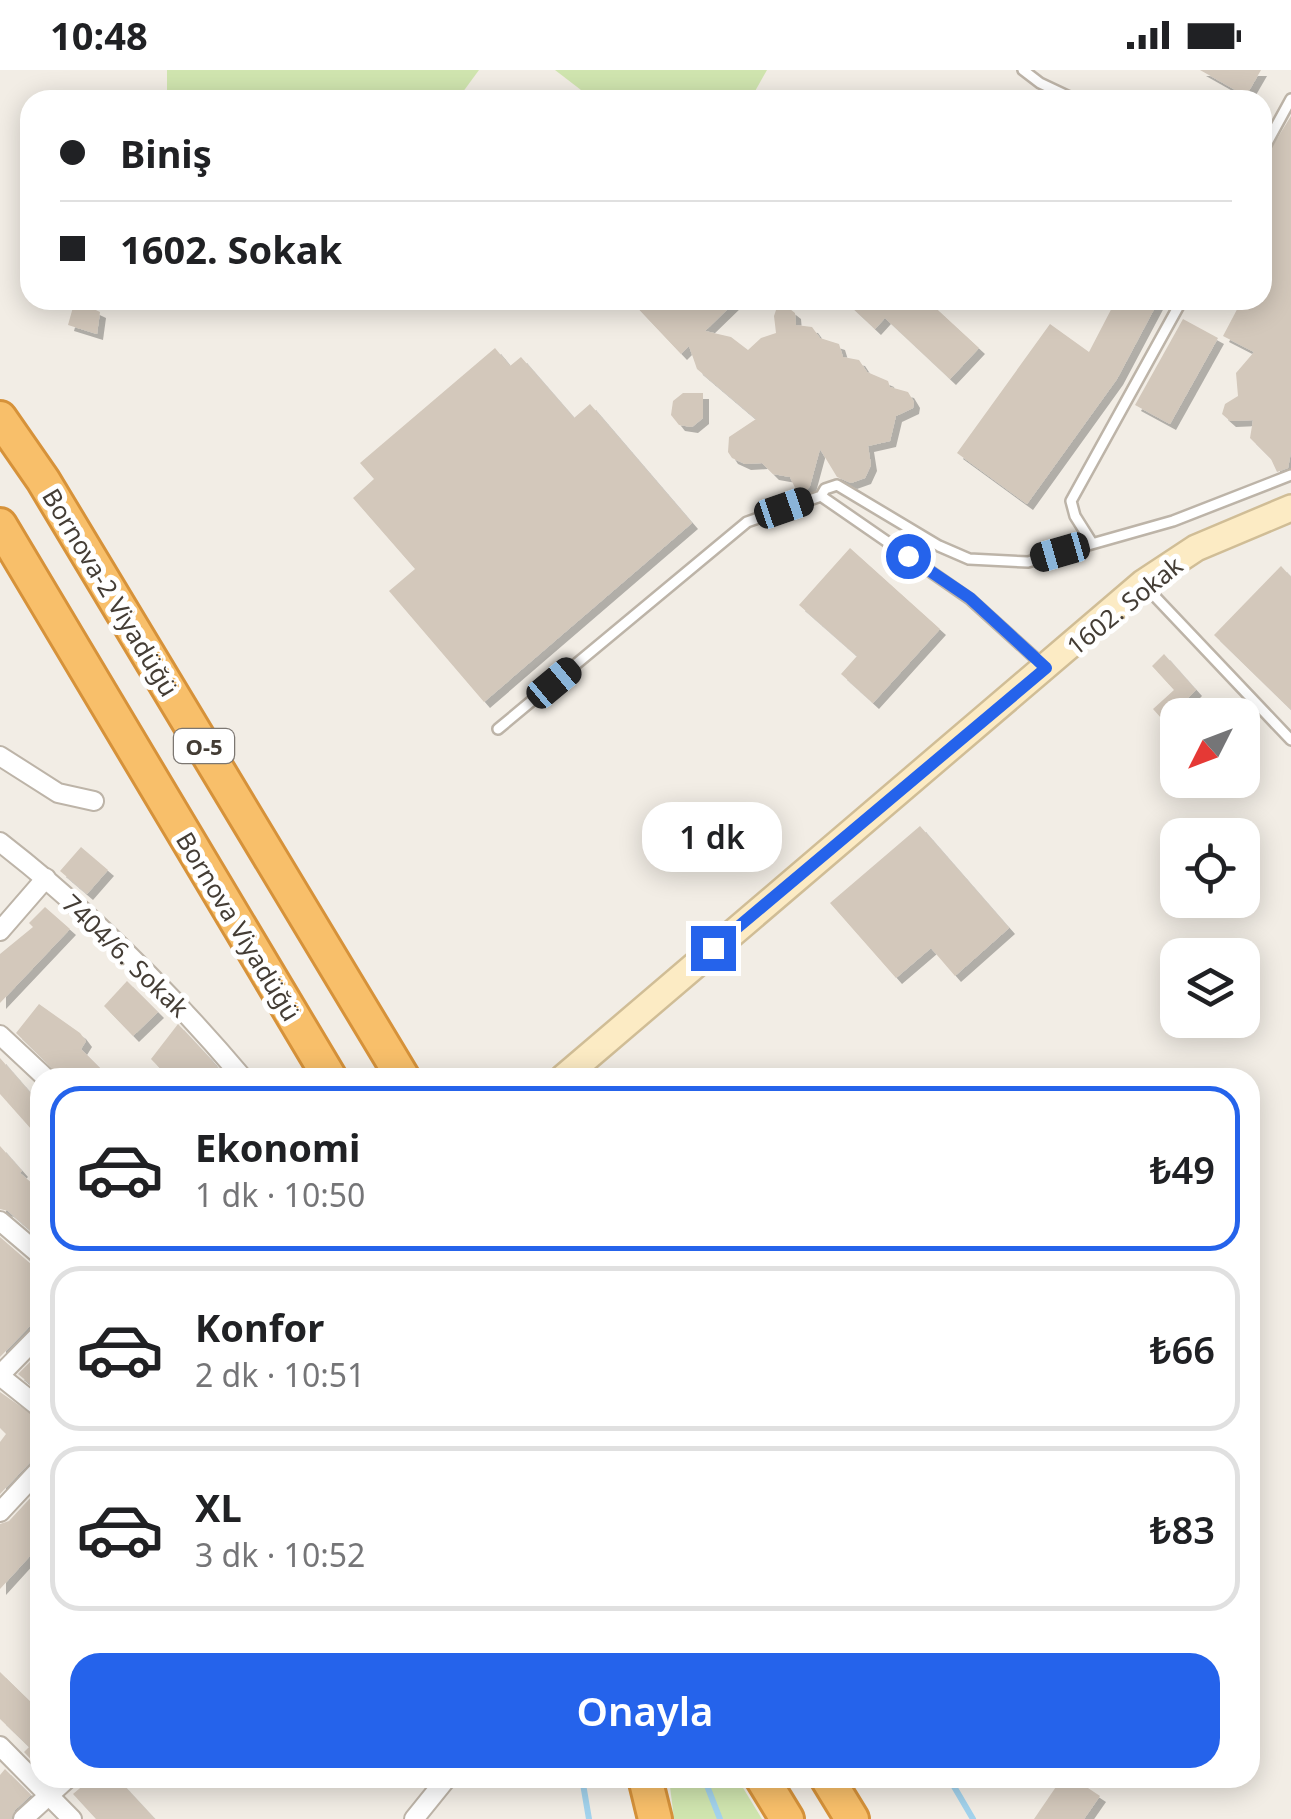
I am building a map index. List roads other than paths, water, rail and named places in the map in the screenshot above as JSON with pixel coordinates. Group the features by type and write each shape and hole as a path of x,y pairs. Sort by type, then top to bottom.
{"highway":[{"name":"Bornova-2 Viyadüğü","path":"0,418 43,480 397,1068"},
{"name":"Bornova Viyadüğü","path":"0,525 324,1068"},
{"path":"648,1788 655,1819"},
{"path":"768,1788 787,1819"},
{"path":"833,1788 852,1819"}],"street":[{"name":"1602. Sokak","path":"575,1068 1142,583 1196,548 1291,508"},
{"path":"0,756 58,793 94,802"},
{"name":"7404/6. Sokak","path":"0,842 46,878 182,1007 234,1068"},
{"path":"0,931 46,878"},
{"path":"0,1035 35,1068"},
{"path":"0,1220 30,1246"},
{"path":"30,1344 0,1375 30,1400"},
{"path":"0,1512 30,1480"},
{"path":"0,1746 30,1777"},
{"path":"41,1788 72,1819"},
{"path":"23,1819 56,1788"},
{"path":"414,1819 438,1788"}],"lane":[{"path":"1023,70 1055,90"},
{"path":"1272,134 1291,99"},
{"path":"1092,543 1075,516 1071,501 1176,310"},
{"path":"822,496 824,489 836,485 968,559 1028,562 1173,521 1291,475"},
{"path":"822,496 970,598 1046,668"},
{"path":"498,729 747,522 822,496"},
{"path":"1142,583 1291,740"}],"waterway":[{"path":"584,1788 589,1819"},
{"path":"708,1788 720,1819"},
{"path":"955,1788 973,1819"}]}
